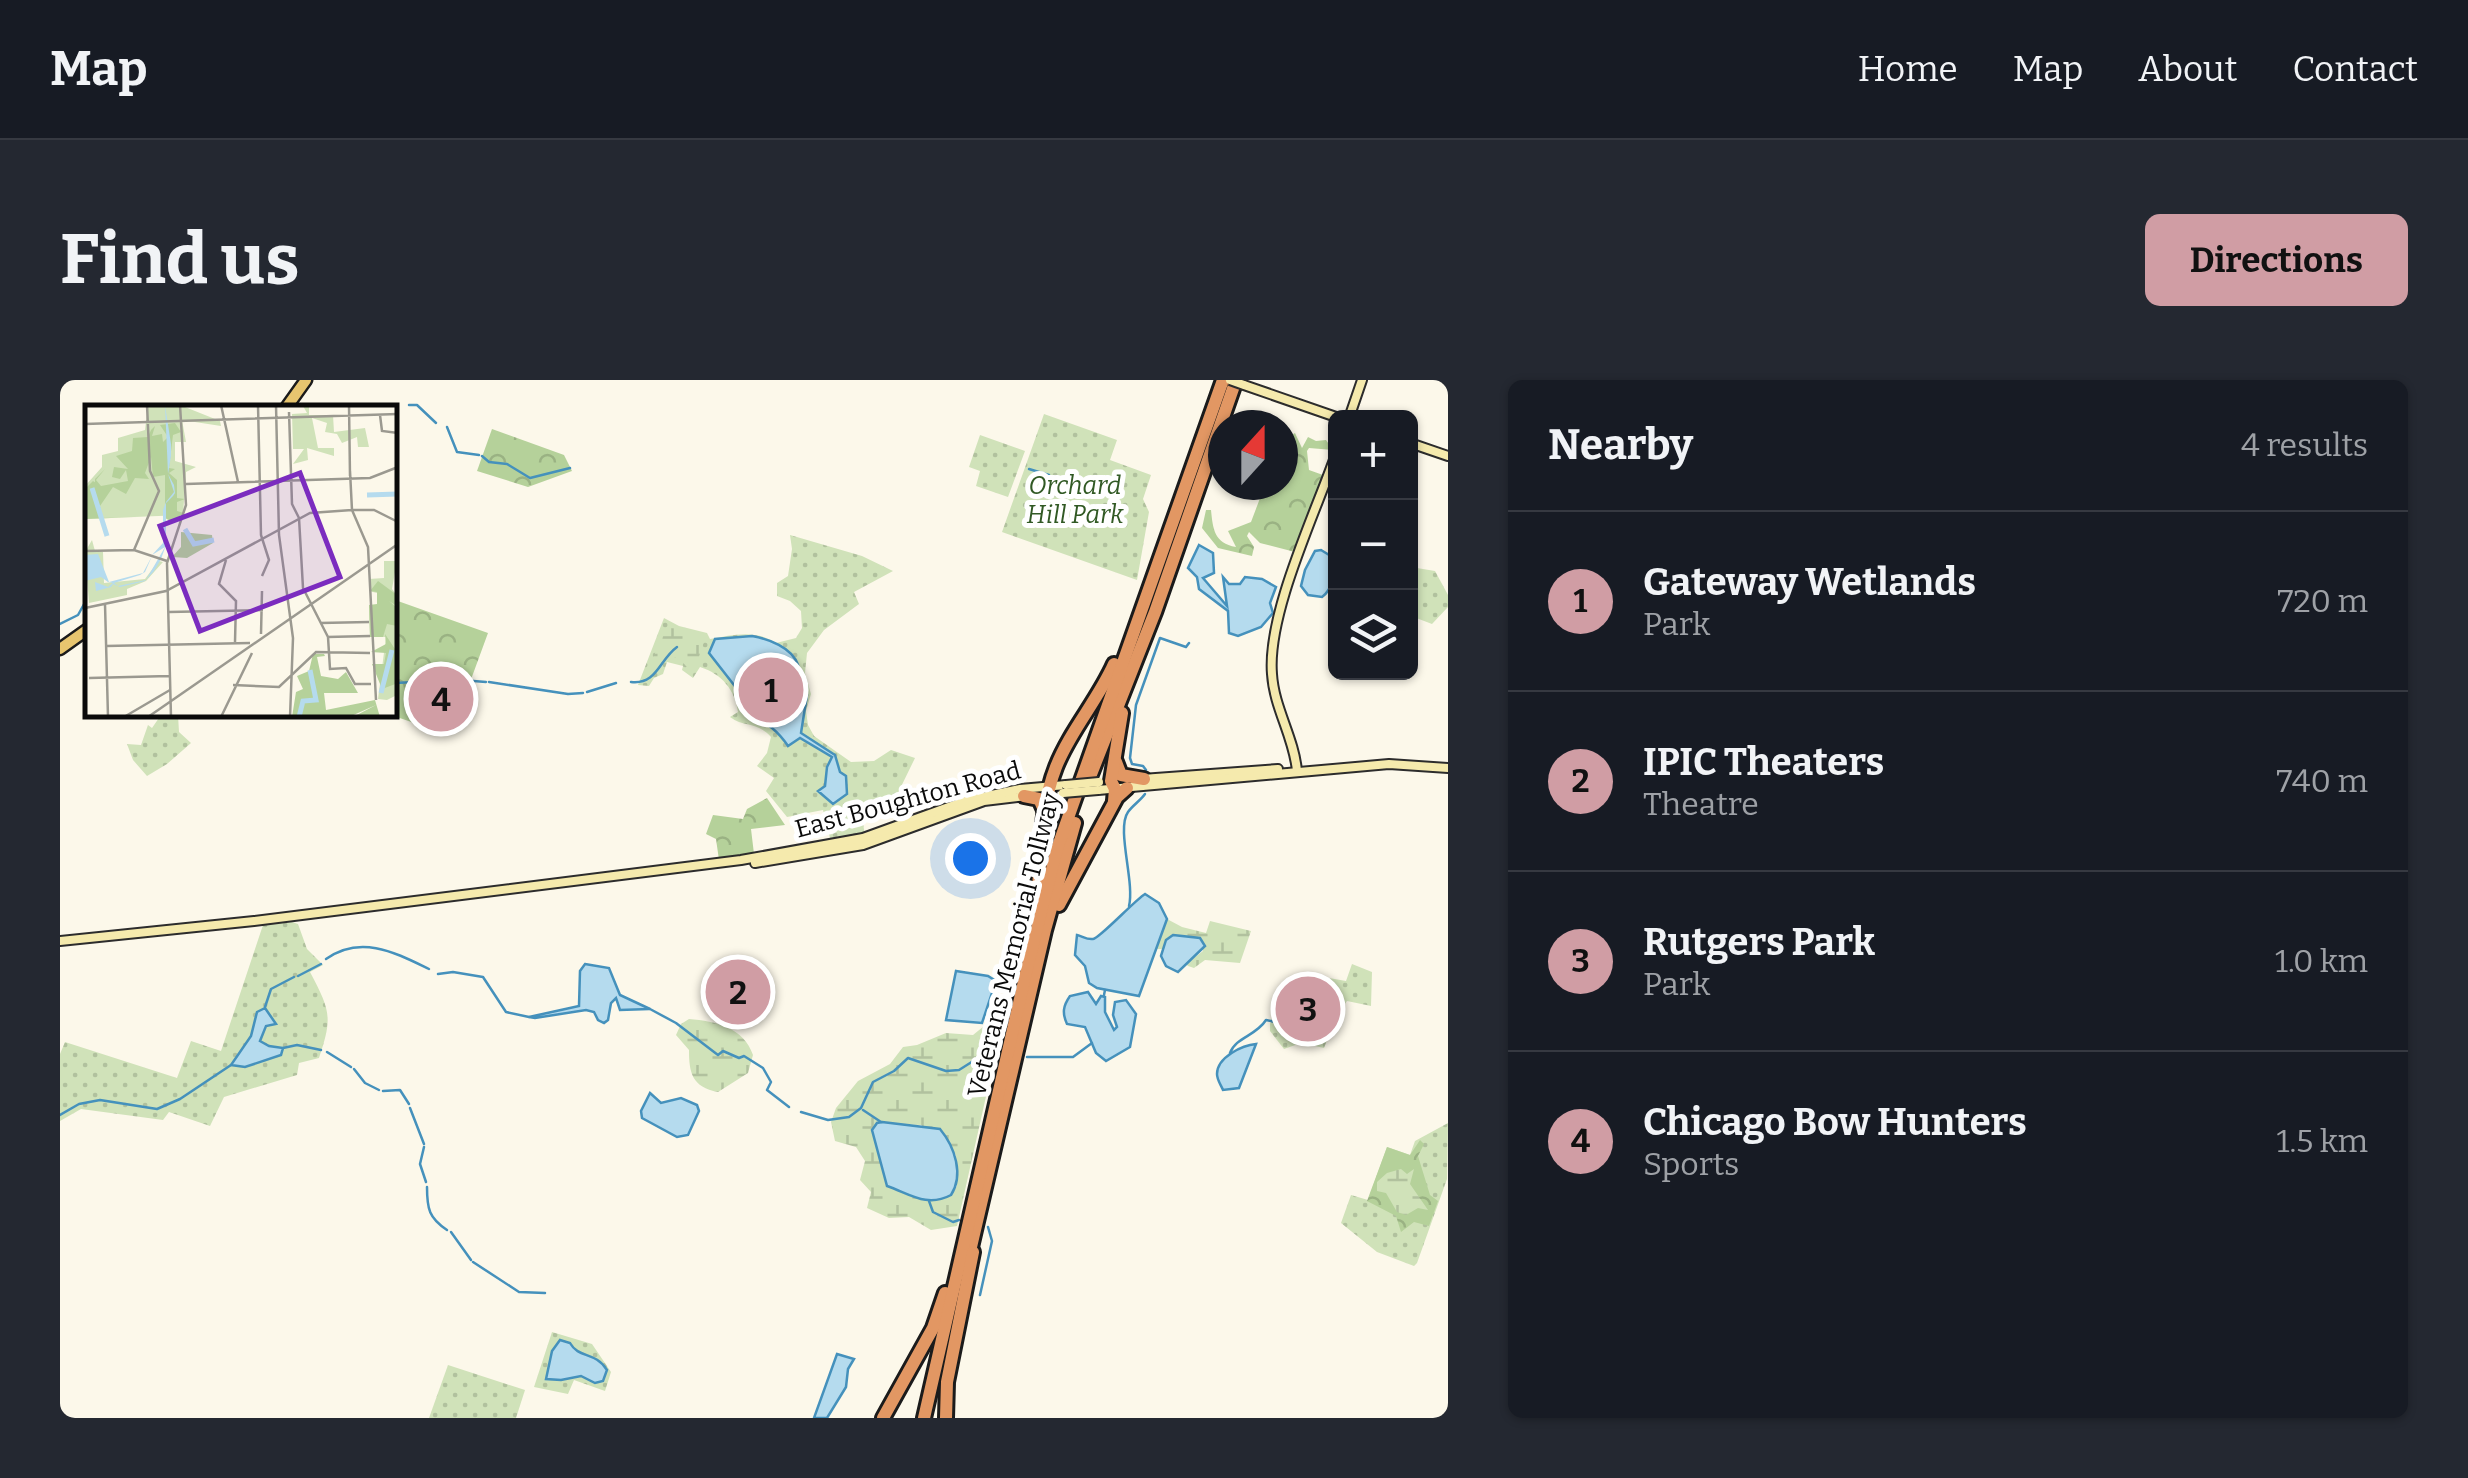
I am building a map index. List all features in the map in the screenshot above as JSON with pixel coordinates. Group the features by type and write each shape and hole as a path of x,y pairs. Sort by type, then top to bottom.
{"highway":[{"path":"1034,978 1060,900 1113,805 1086,787 1060,756 1104,687 1230,381"},
{"path":"1144,779 1122,775 1116,762 1125,698 1230,381"},
{"name":"Veterans Memorial Tollway","path":"926,1418 1028,964 1086,787 1230,381"},
{"path":"1086,787 1085,755 1133,616"},
{"path":"1086,787 1136,662"},
{"path":"1045,815 1116,762"},
{"name":"Veterans Memorial Tollway","path":"926,1418 977,1230 1034,978 1086,787"},
{"path":"1024,796 1041,801 1045,815 1028,964"},
{"path":"883,1418 934,1328 979,1176"},
{"path":"946,1418 947,1382 977,1230"}],"main road":[{"path":"284,405 303,380"},
{"path":"1352,410 1362,380"},
{"path":"1230,381 1328,414"},
{"path":"1418,446 1448,456"},
{"path":"1299,771 1272,664 1277,619 1328,476"},
{"path":"60,651 85,633"},
{"name":"East Boughton Road","path":"60,943 254,925 764,862 846,849 984,802 1144,779 1389,764 1448,768"},
{"name":"East Boughton Road","path":"60,943 741,860 845,843 968,800 1217,776"},
{"path":"903,813 919,818"},
{"path":"886,837 903,842"}],"green space":[{"name":"Orchard Hill Park","path":"1044,414 1117,440 1110,460 1151,475 1143,499 1149,512 1137,580 1002,532"},
{"path":"492,429 564,455 572,471 528,487 477,471"},
{"path":"980,435 1025,451 1008,497 976,486 980,471 969,467"},
{"path":"1308,437 1326,440 1328,450 1307,451 1309,470 1323,475 1295,552 1260,543 1249,532 1247,536 1254,547 1252,556 1218,548 1202,528 1206,510 1211,510 1219,539 1236,547 1228,531 1251,522 1259,500 1298,500 1298,439 1302,448"},
{"path":"790,535 862,556 893,571 854,592 859,604 824,630 807,653 805,673 811,694 806,711 814,736 851,762 874,761 891,750 915,758 896,797 874,803 862,818 865,835 831,842 823,810 787,817 766,791 774,778 757,766 767,753 771,737 730,717 738,712 721,679 700,667 693,678 682,670 683,666 667,662 663,674 649,686 638,685 664,618 707,633 710,639 752,635 776,643 796,638 802,628 801,611 777,596 777,583 788,576"},
{"path":"1418,568 1435,571 1448,595 1448,607 1432,624 1418,619"},
{"path":"398,601 488,633 462,704 452,690 433,688 417,699 422,715 420,725 398,717"},
{"path":"667,628 688,629 706,636 693,674 678,657 672,657 653,672 647,670"},
{"path":"159,718 178,718 179,732 191,743 147,776 133,760 127,744 141,745 148,725 152,728"},
{"path":"767,798 785,825 751,829 754,854 719,860 716,839 706,834 713,815 743,819 747,809"},
{"path":"1167,919 1206,933 1210,921 1251,931 1240,963 1205,960 1194,968 1188,966 1203,951 1200,938 1196,937 1168,938 1163,949 1157,949"},
{"path":"298,924 307,949 323,965 310,972 322,996 328,1023 319,1058 299,1063 297,1075 224,1097 210,1126 169,1112 163,1120 81,1109 60,1121 60,1054 65,1042 177,1078 191,1041 221,1051 263,925"},
{"path":"1352,964 1372,972 1371,1006 1347,1001 1337,1014 1324,1048 1301,1043 1284,1049 1270,1031 1270,1024 1286,979 1298,996 1315,996 1329,978 1346,981"},
{"path":"689,1019 719,1024 743,1038 753,1055 748,1073 718,1092 697,1083 691,1072 689,1050 676,1035 681,1024"},
{"path":"989,1022 1002,1025 957,1226 931,1230 909,1217 889,1218 867,1208 871,1192 860,1180 865,1161 856,1147 835,1141 831,1122 836,1108 858,1081 890,1064 903,1047 946,1033 973,1035","holes":["874,1125 921,1125 956,1155 957,1186 943,1199 919,1199 887,1186"]},
{"path":"1448,1123 1447,1179 1417,1263 1414,1266 1377,1252 1341,1223 1351,1195 1368,1200 1387,1147 1410,1155 1415,1141"},
{"path":"1420,1140 1424,1144 1418,1156 1430,1195 1438,1201 1429,1226 1414,1222 1401,1232 1396,1216 1367,1201 1387,1147 1410,1155"},
{"path":"1401,1169 1407,1174 1414,1169 1410,1184 1428,1210 1418,1208 1406,1215 1397,1212 1386,1193 1377,1191 1377,1182 1387,1173"},
{"path":"552,1332 592,1344 611,1372 605,1391 574,1380 568,1394 534,1387"},
{"path":"448,1365 525,1390 516,1418 429,1418"}],"water":[{"path":"1199,545 1213,553 1214,573 1203,578 1227,606 1223,577 1229,584 1240,584 1245,577 1262,579 1276,587 1270,603 1273,613 1261,627 1238,636 1229,633 1228,611 1199,589 1197,577 1188,568"},
{"path":"1315,551 1328,554 1328,590 1322,597 1308,595 1301,586"},
{"path":"752,636 785,649 798,665 807,695 801,733 835,755 840,772 846,776 847,794 833,804 818,791 825,786 832,757 800,738 788,746 748,711 741,694 709,653 715,639"},
{"path":"1145,894 1159,903 1167,919 1139,996 1097,988 1089,983 1085,966 1075,955 1077,935 1097,937"},
{"path":"1173,935 1200,938 1205,946 1178,972 1166,966 1161,956 1166,940"},
{"path":"585,964 609,968 620,995 650,1009 620,1010 616,998 604,1023 594,1012 586,1010 529,1017 579,1006 580,971"},
{"path":"956,971 996,981 982,1023 946,1020"},
{"path":"1088,992 1096,1004 1101,996 1105,997 1105,1012 1114,1030 1115,1002 1126,1000 1136,1014 1130,1047 1106,1061 1096,1053 1085,1027 1067,1024 1064,1016 1070,996"},
{"path":"265,1008 276,1024 266,1026 260,1041 283,1048 281,1055 245,1067 231,1065 251,1036 257,1012"},
{"path":"1256,1044 1239,1088 1223,1090 1217,1074 1221,1062 1238,1049"},
{"path":"650,1093 661,1103 681,1098 697,1105 699,1111 688,1135 677,1137 642,1118 641,1111"},
{"path":"882,1122 940,1129 956,1161 957,1179 951,1195 926,1200 887,1186 872,1130"},
{"path":"560,1340 602,1364 607,1370 603,1381 595,1383 581,1376 546,1379 552,1351"},
{"path":"837,1354 854,1359 848,1369 846,1387 827,1418 814,1418"}],"waterway":[{"path":"409,405 417,405 436,423"},
{"path":"447,427 457,452 479,455"},
{"path":"482,456 489,462 507,464 530,478 570,468"},
{"path":"1029,469 1049,475"},
{"path":"1067,481 1088,488"},
{"path":"60,624 78,615 85,602"},
{"path":"1146,770 1132,764 1130,758 1136,705 1160,638 1186,647 1189,643"},
{"path":"631,682 647,680 677,647"},
{"path":"398,683 445,673 461,680 486,682"},
{"path":"489,682 583,693"},
{"path":"587,692 616,683"},
{"path":"1129,906 1125,820 1145,794"},
{"path":"326,959 365,947 391,952 429,969"},
{"path":"298,976 321,964"},
{"path":"438,974 483,977 506,1012 529,1017"},
{"path":"265,1007 271,989 294,977"},
{"path":"1104,995 1105,990"},
{"path":"650,1009 718,1055 723,1051 739,1058 744,1056 763,1068 771,1082 767,1090 789,1107"},
{"path":"1230,1053 1266,1020 1275,1022"},
{"path":"1027,1057 1073,1057 1092,1043"},
{"path":"283,1048 297,1045 321,1050"},
{"path":"327,1052 351,1067"},
{"path":"801,1112 828,1120 849,1117 861,1108 873,1082 908,1058 946,1071 959,1070 978,1058 995,1057"},
{"path":"60,1115 79,1104 100,1100 157,1109 180,1099 231,1065"},
{"path":"354,1069 365,1083 379,1090"},
{"path":"383,1091 400,1090 409,1104"},
{"path":"410,1108 424,1144"},
{"path":"863,1110 881,1122"},
{"path":"424,1147 420,1164 426,1182"},
{"path":"427,1187 430,1212 447,1230"},
{"path":"929,1201 933,1212 953,1222 959,1220"},
{"path":"980,1295 992,1241 988,1227"},
{"path":"451,1232 471,1260"},
{"path":"473,1262 519,1292 545,1293"}],"place":[{"name":"Gateway Wetlands","path":"771,690"},
{"name":"Chicago Bow Hunters","path":"441,699"},
{"name":"IPIC Theaters","path":"738,992"},
{"name":"Rutgers Park","path":"1308,1009"}]}
